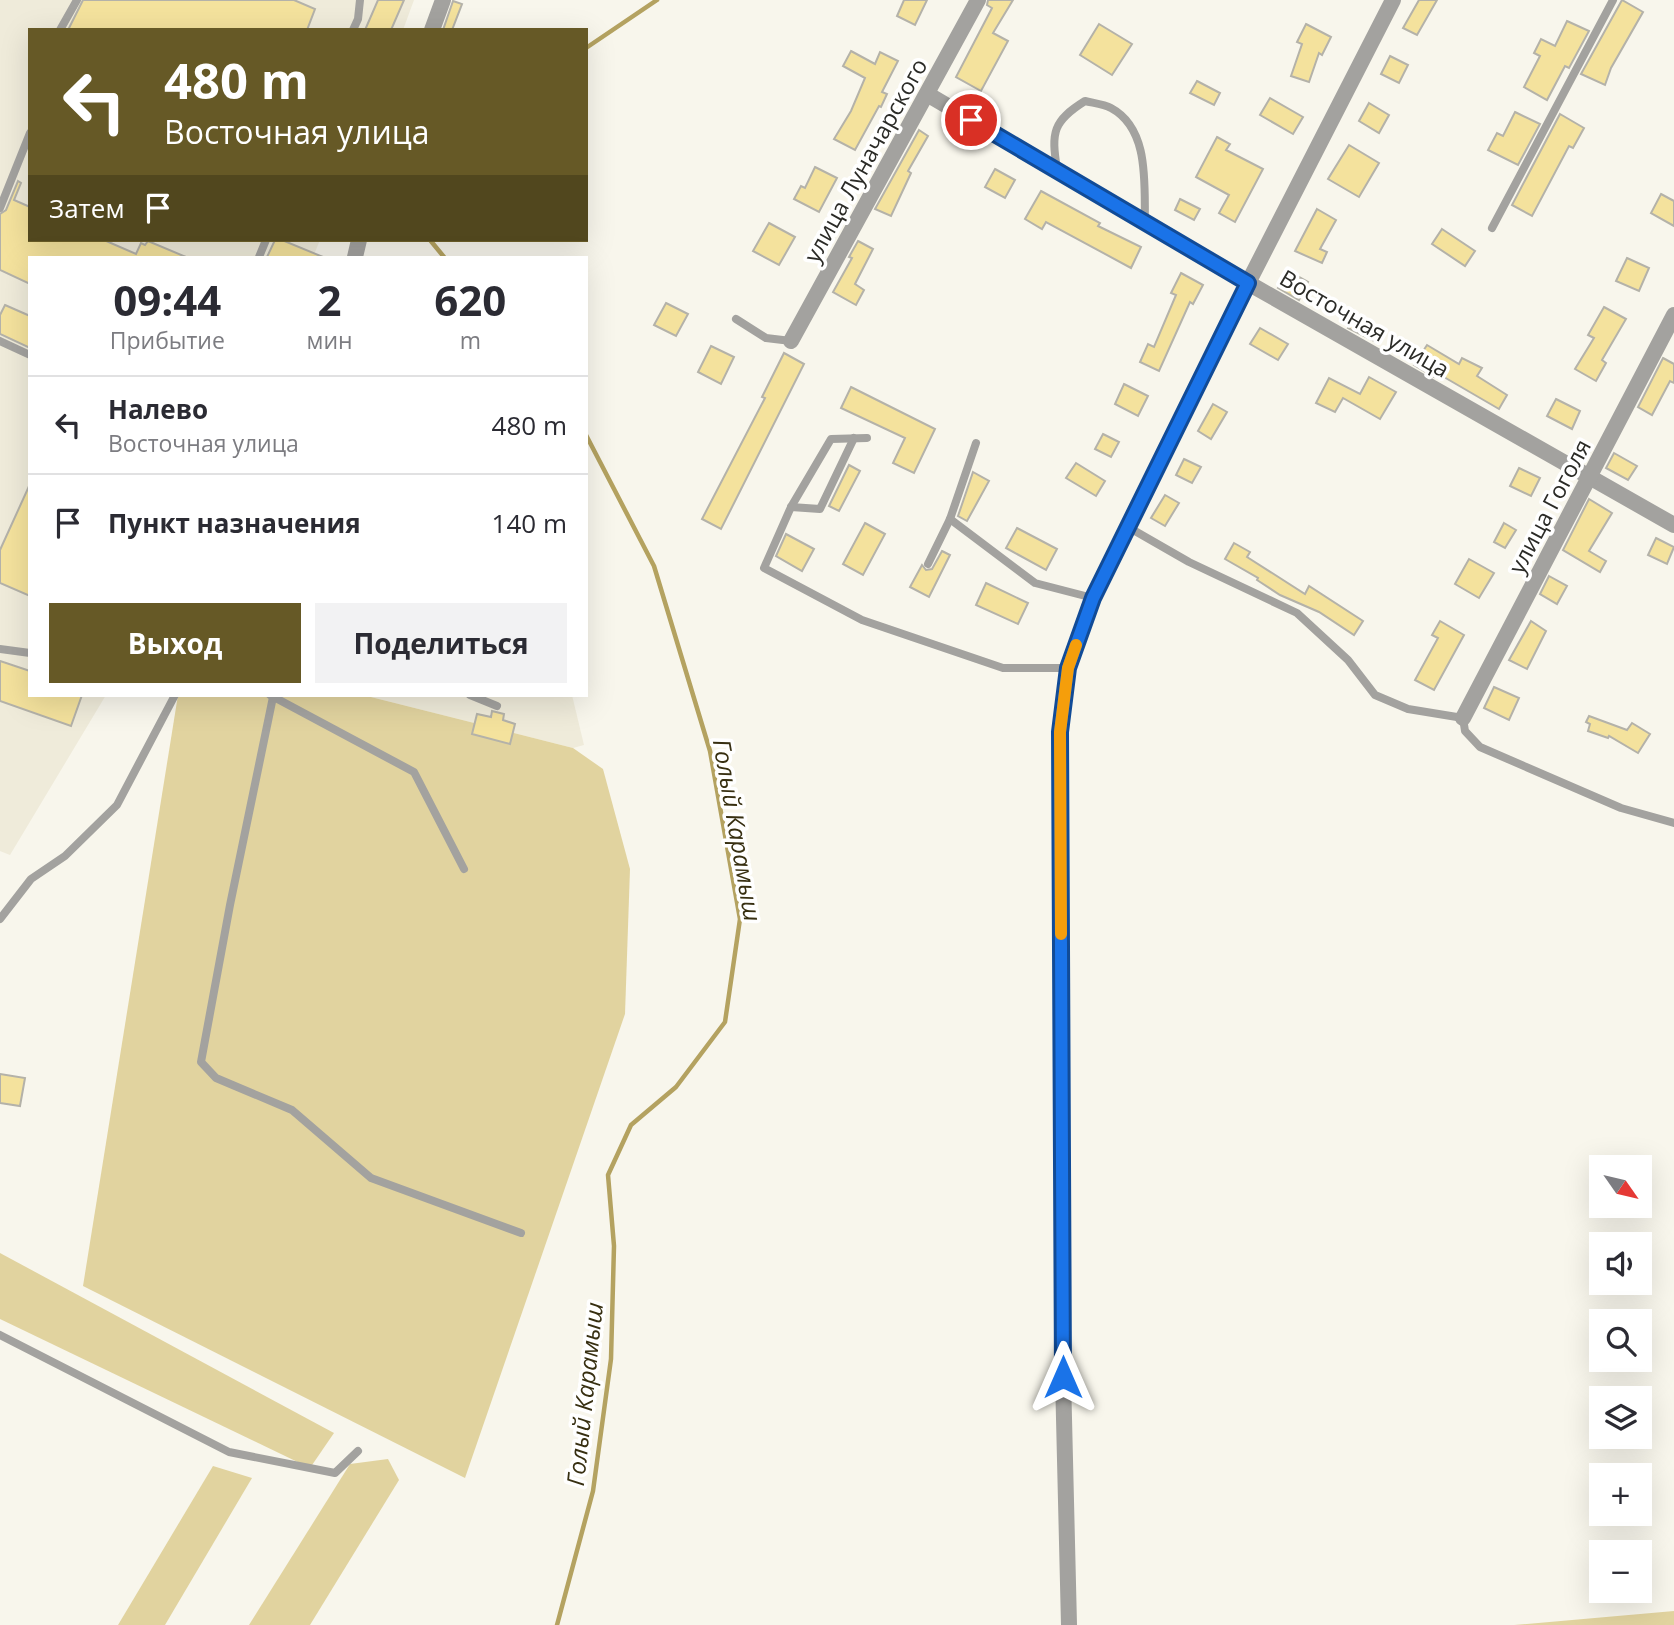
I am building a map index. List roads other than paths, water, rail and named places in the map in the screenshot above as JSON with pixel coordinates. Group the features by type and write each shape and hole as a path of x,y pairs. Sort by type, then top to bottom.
{"street":[{"path":"433,28 443,0"},
{"name":"улица Луначарского","path":"792,341 978,0"},
{"path":"1069,1625 1063,1363 1060,732 1068,668 1093,598 1248,283 1393,0"},
{"name":"Восточная улица","path":"927,94 1248,283 1674,525"},
{"name":"улица Гоголя","path":"1463,718 1674,315"}],"lane":[{"path":"62,28 77,0"},
{"path":"354,28 360,0"},
{"path":"1492,228 1613,0"},
{"path":"1057,171 1053,141 1064,115 1085,101 1111,108 1135,129 1143,166 1146,222"},
{"path":"0,208 28,138"},
{"path":"736,318 766,338 792,341"},
{"path":"0,341 28,354"},
{"path":"791,508 820,509 854,438"},
{"path":"867,438 831,439 791,508 764,568 862,620 1003,668 1068,668"},
{"path":"928,564 950,519 976,443"},
{"path":"950,519 1035,583 1093,598"},
{"path":"1128,527 1189,562 1297,613 1348,660 1375,695 1408,709 1463,718 1465,731 1480,747 1621,808 1674,823"},
{"path":"0,649 28,653"},
{"path":"0,919 31,879 65,856 117,805 174,697"},
{"path":"272,697 201,1062 216,1078 292,1110 371,1178 521,1233"},
{"path":"274,697 414,772 464,869"},
{"path":"475,697 497,706"},
{"path":"0,1335 229,1451 335,1473 358,1451"}],"waterway":[{"name":"Голый Карамыш","path":"588,47 657,0"},
{"name":"Голый Карамыш","path":"432,242 443,256"},
{"name":"Голый Карамыш","path":"557,1625 593,1491 611,1359 614,1246 608,1175 631,1125 676,1087 725,1022 740,919 710,751 654,566 588,439"}]}
